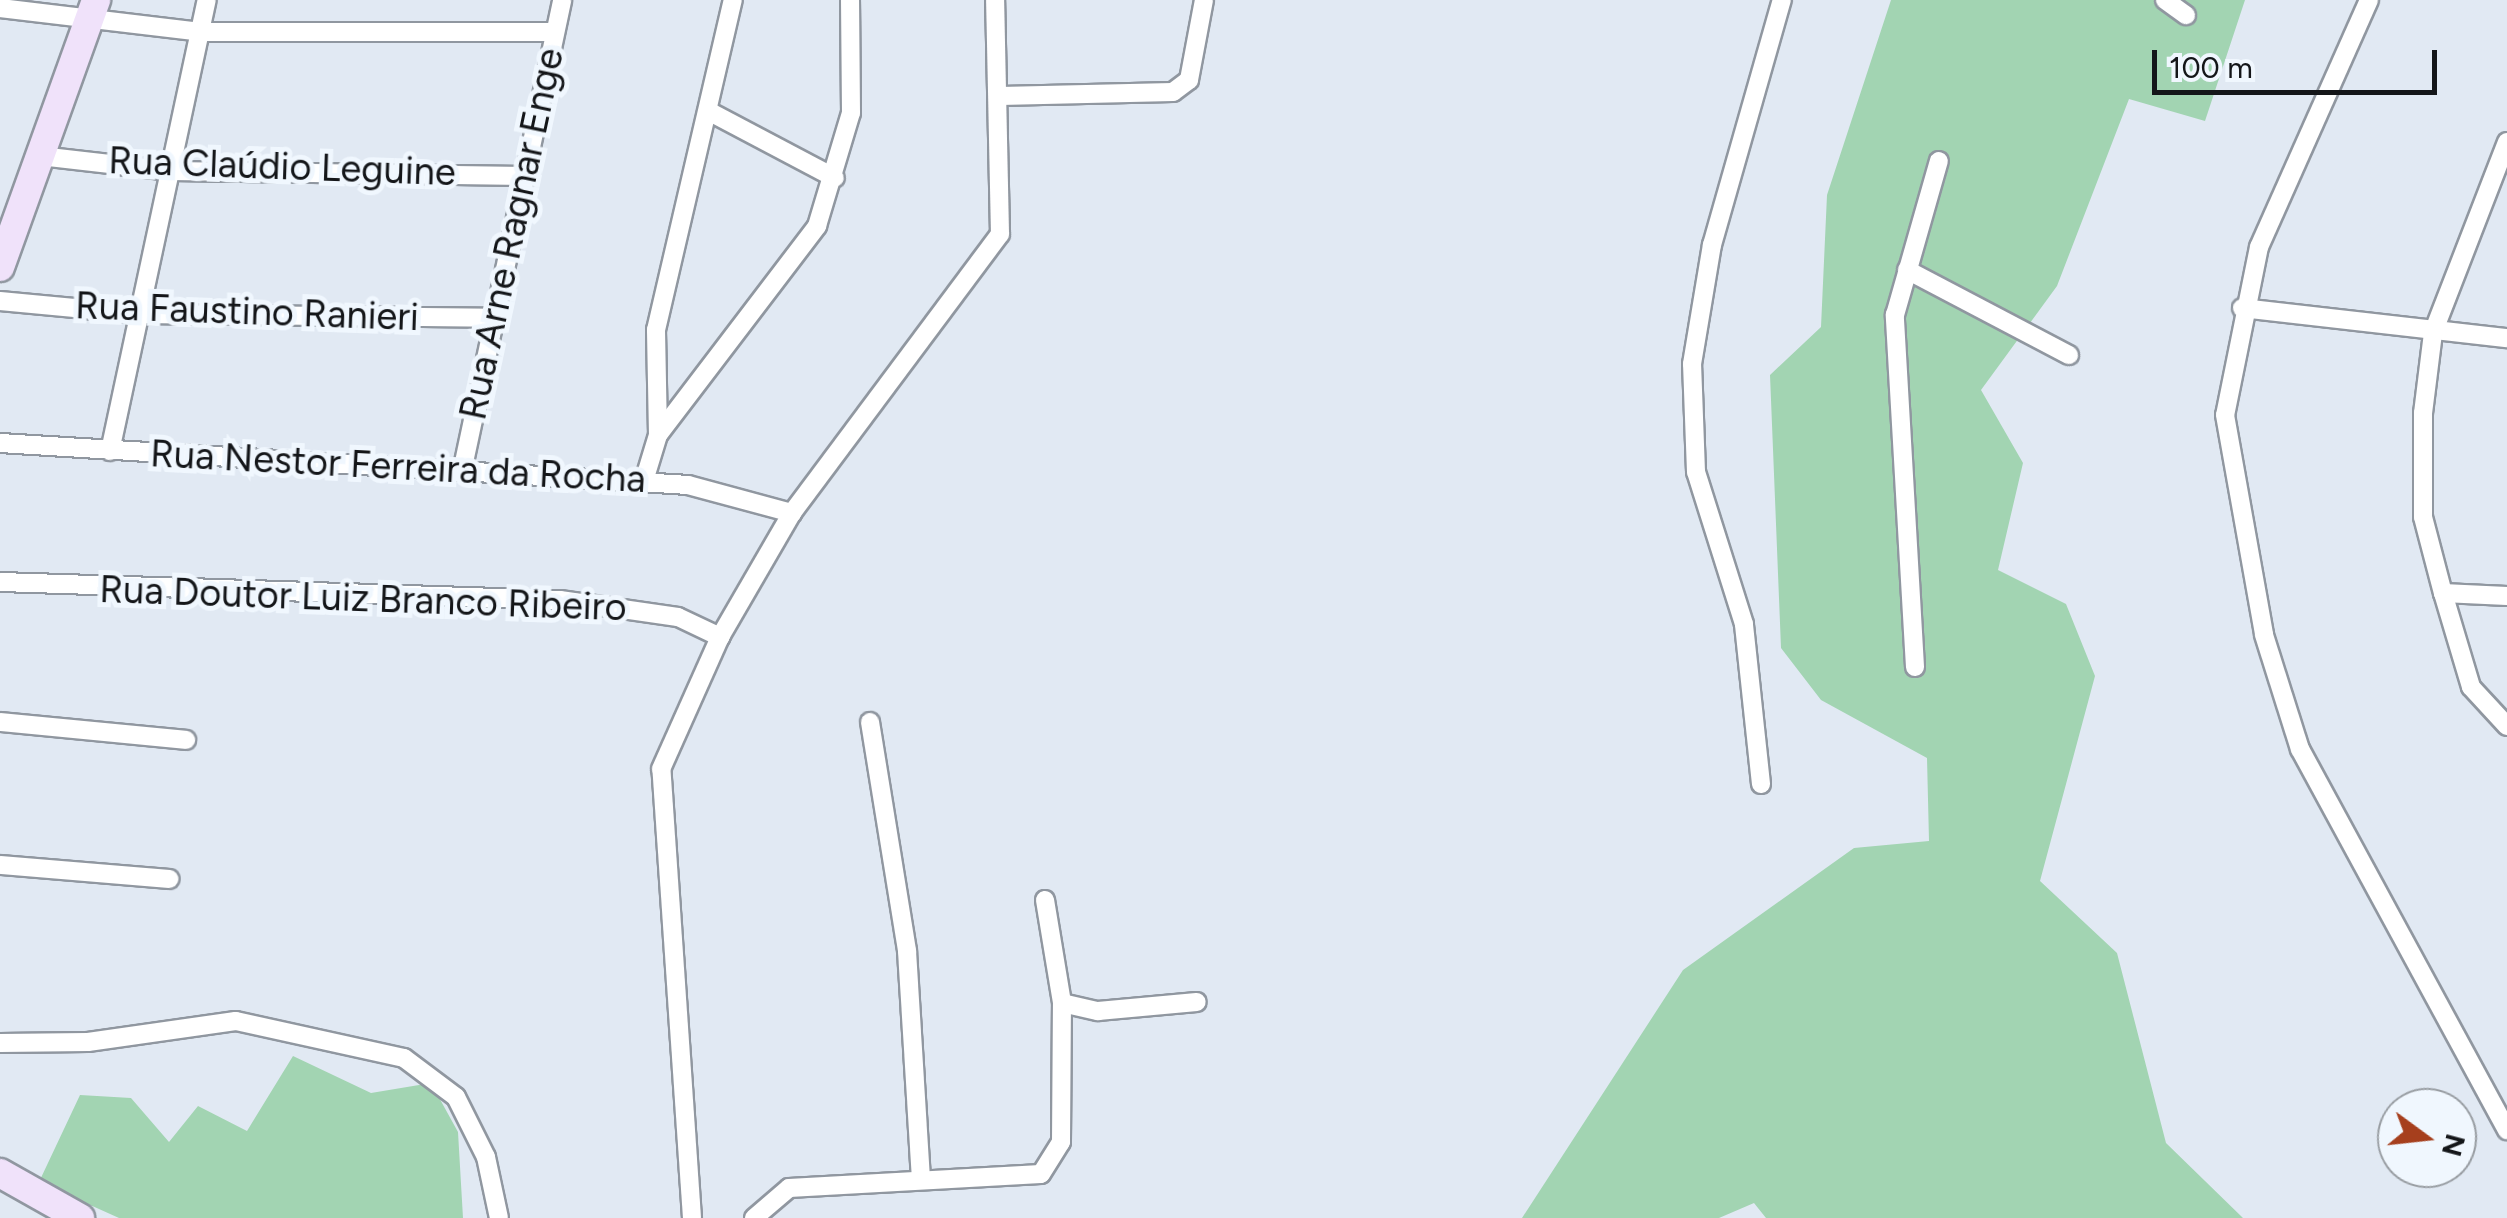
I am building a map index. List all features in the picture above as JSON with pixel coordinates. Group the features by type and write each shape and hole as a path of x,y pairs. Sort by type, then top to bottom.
{"street":[{"path":"110,451 207,0"},
{"name":"Rua Arne Ragnar Enge","path":"463,468 562,0"},
{"path":"644,481 658,435 656,330 734,0"},
{"path":"658,435 805,248 834,178 854,84 850,0"},
{"path":"692,1218 659,795 668,743 720,637 792,513 1000,234 995,0"},
{"path":"1000,96 1173,92 1189,80 1204,0"},
{"path":"1761,784 1744,624 1696,472 1692,364 1712,244 1782,0"},
{"path":"2165,0 2186,14"},
{"path":"2369,0 2296,149 2242,308 2225,415 2280,692 2300,749 2507,1130"},
{"path":"0,8 92,12 200,32 555,32"},
{"path":"0,267 92,12"},
{"path":"710,112 834,178"},
{"path":"2507,142 2433,333 2423,517 2471,687 2507,726"},
{"name":"Rua Claúdio Leguine","path":"40,156 171,171 525,176"},
{"path":"1916,667 1895,315 1939,161"},
{"path":"1907,270 2070,355"},
{"name":"Rua Faustino Ranieri","path":"0,302 138,314 494,318"},
{"path":"2242,308 2433,333 2507,338"},
{"name":"Rua Nestor Ferreira da Rocha","path":"0,443 644,481 792,513"},
{"name":"Rua Doutor Luiz Branco Ribeiro","path":"0,582 560,600 678,617 720,637"},
{"path":"2443,593 2507,596"},
{"path":"0,722 186,740"},
{"path":"870,722 907,951 922,1179"},
{"path":"0,865 168,879"},
{"path":"754,1218 789,1188 1041,1174 1061,1142 1062,1004 1045,900"},
{"path":"1062,1004 1098,1011 1198,1002"},
{"path":"0,1043 88,1042 198,1021 312,1032 404,1058 444,1080 486,1158 500,1218"},
{"path":"0,1174 80,1218"}],"green space":[{"path":"1891,0 2245,0 2205,121 2129,99 2057,286 1981,390 2023,463 1998,570 2066,604 2095,676 2040,881 2117,953 2166,1143 2243,1218 1766,1218 1754,1203 1719,1218 1522,1218 1683,970 1854,848 1929,841 1927,758 1821,700 1781,648 1770,375 1821,327 1827,195"},
{"path":"293,1056 371,1093 431,1083 458,1132 463,1218 119,1218 39,1182 80,1095 131,1098 169,1142 198,1106 247,1131"}]}
